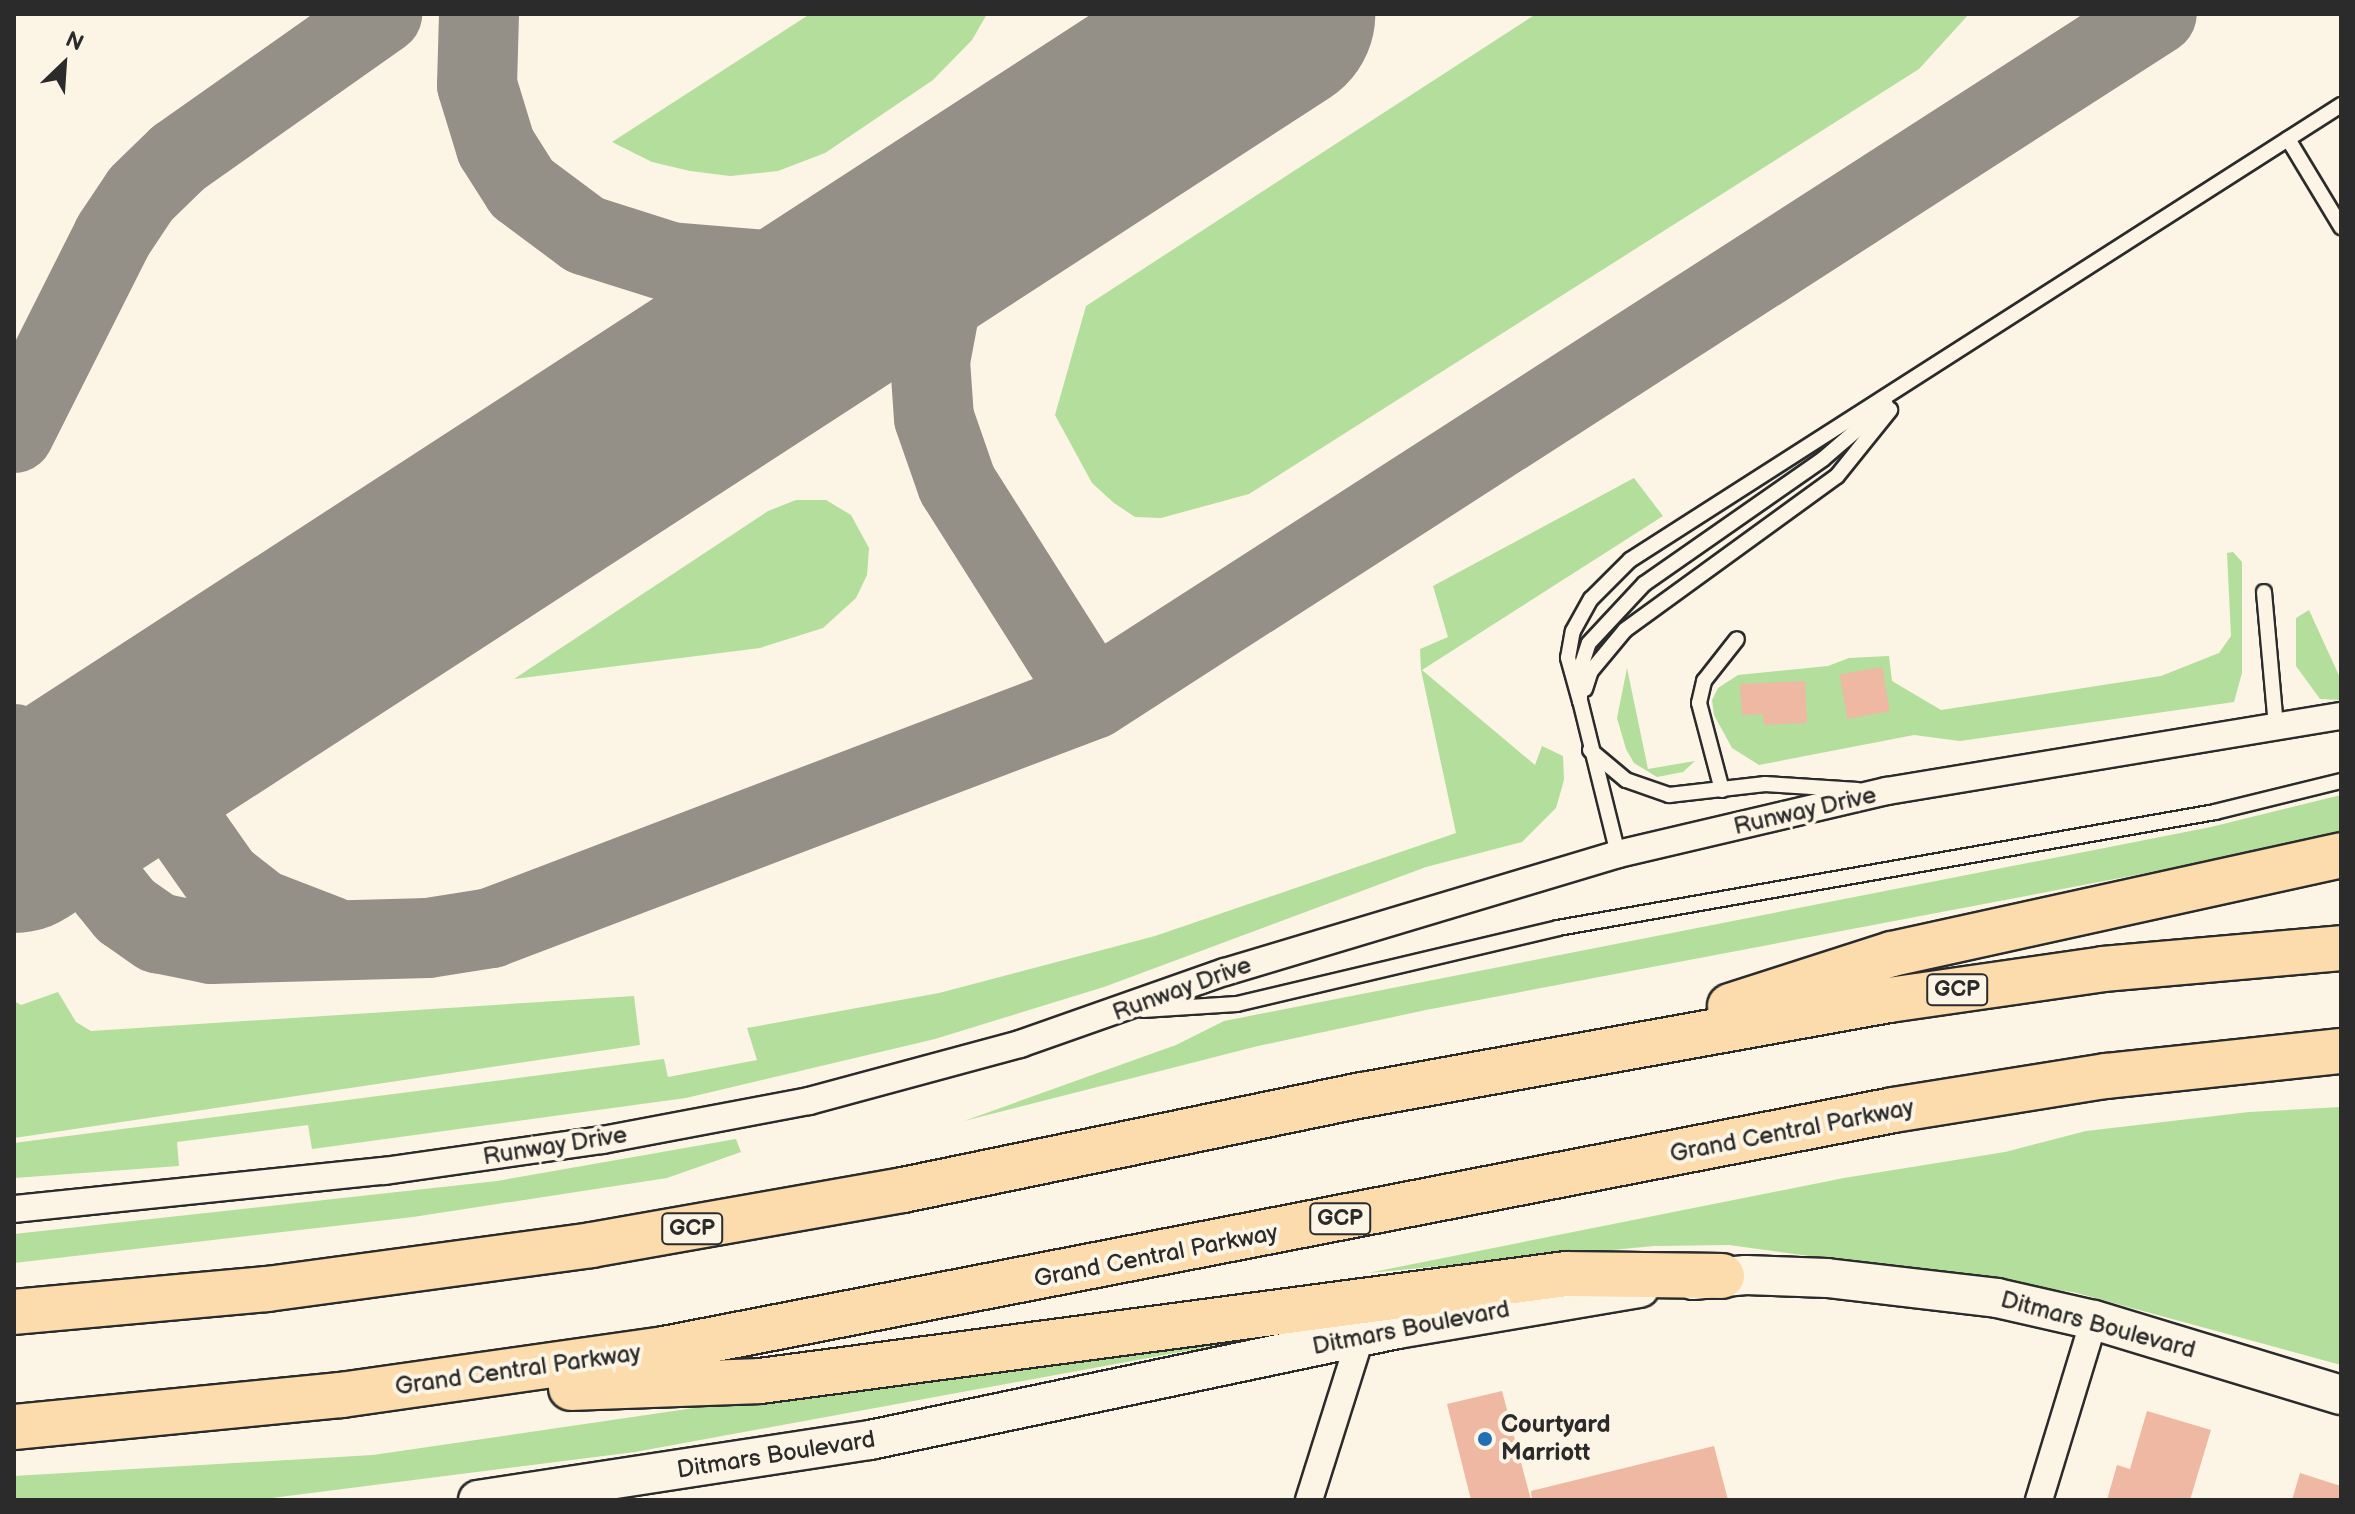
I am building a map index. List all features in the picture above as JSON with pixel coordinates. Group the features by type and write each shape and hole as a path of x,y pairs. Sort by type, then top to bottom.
{"highway":[{"path":"1576,1056 1847,966 2341,855"},
{"path":"2078,915 2341,876"},
{"name":"GCP","path":"14,1312 267,1289 591,1245 903,1190 1576,1056 2103,969 2341,948"},
{"name":"Grand Central Parkway","path":"14,1427 341,1395 770,1331 1923,1105 2106,1076 2341,1051"},
{"path":"341,1395 760,1381 1566,1274 1722,1276"}],"street":[{"name":"Runway Drive","path":"14,1209 384,1171 704,1123 913,1074 1122,1011 1225,972 1618,854 1887,791 2341,716"},
{"name":"Ditmars Boulevard","path":"478,1500 884,1437 1535,1304 1722,1276 1884,1283 1997,1298 2094,1320 2341,1395"},
{"path":"2039,1500 2094,1320"},
{"path":"1309,1500 1360,1338"}],"lane":[{"path":"1618,854 1568,658 1573,631 1611,576 1811,440 1913,381 2341,105"},
{"path":"2288,139 2340,223"},
{"path":"1580,701 1580,670 1589,643 1616,610 1644,584 1823,459 1913,381"},
{"path":"1580,701 1591,671 1625,630 1837,476 1913,381"},
{"path":"2264,592 2276,727"},
{"path":"1722,790 1699,703 1704,681 1737,639"},
{"path":"1589,750 1645,790 1669,795 1765,784 1887,791"},
{"path":"1122,1011 1237,1004 1558,928 2215,812 2341,781"}],"green space":[{"path":"810,14 987,14 972,40 933,80 825,153 778,171 730,176 690,171 652,162 612,142"},
{"path":"1536,14 1969,14 1919,69 1249,494 1161,518 1135,517 1114,503 1092,483 1055,415 1086,306"},
{"path":"1634,478 1663,516 1422,670 1535,765 1542,746 1563,756 1564,780 1556,808 1522,842 1426,867 1104,987 935,1039 686,1098 312,1149 308,1125 177,1142 179,1166 14,1178 14,1143 664,1059 668,1077 757,1060 747,1028 939,993 1155,936 1456,833 1421,670 1420,649 1448,637 1433,586"},
{"path":"796,500 826,500 851,515 869,548 867,575 856,598 823,628 760,648 514,679 768,511"},
{"path":"2233,552 2242,562 2242,673 2234,702 1960,741 1914,735 1759,765 1732,748 1714,715 1712,700 1718,688 1738,675 1828,666 1849,658 1889,656 1892,681 1941,710 2161,676 2219,653 2231,636 2227,553"},
{"path":"2309,610 2341,680 2341,700 2320,699 2296,666 2296,618"},
{"path":"1627,668 1648,769 1695,761 1683,772 1657,777 1634,763 1626,749 1617,718"},
{"path":"2341,795 2341,836 1426,1010 1258,1046 964,1121 1176,1045 1224,1021 2211,827"},
{"path":"58,992 76,1022 91,1031 634,996 640,1045 14,1138 14,1001 21,1005"},
{"path":"2341,1107 2341,1365 2073,1292 1729,1245 1654,1246 1368,1273 1844,1178 2005,1152 2086,1131 2249,1112"},
{"path":"736,1139 741,1152 667,1178 413,1217 14,1263 14,1234 497,1181"},
{"path":"1221,1331 1235,1342 635,1452 256,1500 14,1500 14,1476 373,1455"}],"building":[{"path":"1882,667 1890,711 1847,719 1840,674"},
{"path":"1805,681 1807,723 1764,725 1763,714 1742,715 1740,684"},
{"path":"1502,1391 1531,1500 1471,1500 1447,1404"},
{"path":"2147,1411 2211,1430 2190,1500 2107,1500 2117,1465 2130,1469"},
{"path":"1714,1446 1728,1500 1532,1500 1531,1491"},
{"path":"2300,1473 2341,1486 2341,1500 2292,1500"}],"taxiway":[{"path":"14,433 113,236 141,194 178,158 382,14"},
{"path":"479,14 477,85 496,147 522,188 585,235 670,262 765,270 833,260 937,231"},
{"path":"1237,39 1239,14"},
{"path":"14,744 108,889 126,911 158,933 211,944 428,938 491,928 1093,699 2157,14"},
{"path":"1022,177 961,258 940,308 930,361 934,418 957,484 1093,699"},
{"path":"135,755 223,880 260,909 330,936"}],"runway":[{"path":"14,833 1275,14"}],"place":[{"name":"Courtyard Marriott","path":"1485,1439"}]}
